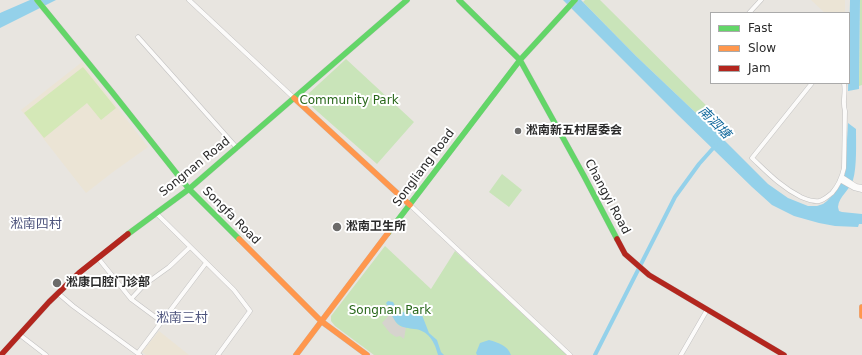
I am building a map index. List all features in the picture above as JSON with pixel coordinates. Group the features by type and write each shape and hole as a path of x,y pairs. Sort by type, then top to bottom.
{"street":[{"name":"Songfa Road","path":"37,0 189,189 321,321 368,355"},
{"path":"189,0 570,355"},
{"name":"Songnan Road","path":"1,355 49,302 79,273 189,189 407,0"},
{"name":"Changyi Road","path":"459,0 520,60 625,254 649,275 784,355"},
{"name":"Songliang Road","path":"296,355 520,60 575,0"},
{"path":"750,12 761,0"},
{"path":"138,37 237,148"},
{"path":"811,84 752,158 775,181 789,191 809,200 819,201 828,197 843,179 844,84"},
{"path":"843,179 862,190"},
{"path":"855,187 862,187"},
{"path":"156,213 234,290 250,311 218,355"},
{"path":"131,298 144,285 169,267 190,247"},
{"path":"98,258 131,298 162,322"},
{"path":"59,294 139,354 206,263"},
{"path":"862,307 862,316"},
{"path":"681,355 707,310"},
{"path":"20,335 46,355"}],"shaded area":[{"path":"811,0 845,0 845,12 824,12"},
{"path":"82,62 148,147 86,193 21,110"},
{"path":"391,313 397,324 401,327 406,327 404,339 400,336 396,337 390,333 382,323"},
{"path":"159,331 189,355 146,355 142,352"}],"green space":[{"path":"585,0 600,0 724,123 716,132 636,56 583,2"},
{"path":"860,0 862,0 862,85 859,86"},
{"name":"Community Park","path":"346,59 414,122 377,164 310,105 308,94"},
{"path":"83,67 116,108 101,120 87,103 44,138 24,113"},
{"path":"502,174 522,190 509,207 489,192"},
{"name":"Songnan Park","path":"385,246 431,289 455,251 567,355 374,355 335,326 331,321 331,316"}],"water":[{"path":"30,0 56,0 0,28 0,13"},
{"path":"563,0 581,0 636,56 768,184 788,198 808,206 817,206 827,201 836,191 845,174 848,123 856,129 855,169 852,184 840,200 838,207 839,211 842,212 862,214 862,224 859,224 858,227 835,226 819,223 794,216 772,205 677,114"},
{"path":"850,0 860,0 859,89 848,91 848,84 850,84"},
{"path":"388,301 393,302 398,311 422,315 429,333 437,340 441,352 444,355 438,355 433,341 427,334 419,330 402,327 399,325 395,321 386,303"},
{"path":"489,340 499,343 505,347 511,355 477,355 476,353 480,343"}],"waterway":[{"name":"南泗塘","path":"595,355 675,197 699,164 716,145"}],"traffic: fast":[{"path":"37,0 189,189 239,239"},
{"path":"128,234 189,189 407,0"},
{"path":"459,0 520,60 617,239"},
{"path":"388,233 520,60 575,0"}],"traffic: slow":[{"path":"294,98 410,205"},
{"path":"296,355 388,233"},
{"path":"239,239 321,321 367,355"},
{"path":"862,307 862,316"}],"traffic: jam":[{"path":"1,355 49,302 79,273 128,234"},
{"path":"617,239 625,254 649,275 784,355"}],"place":[{"name":"淞南新五村居委会","path":"518,131"},
{"name":"淞南卫生所","path":"337,227"},
{"name":"淞康口腔门诊部","path":"57,283"}],"district":[{"name":"淞南四村","path":"36,225"},
{"name":"淞南三村","path":"182,319"}]}
